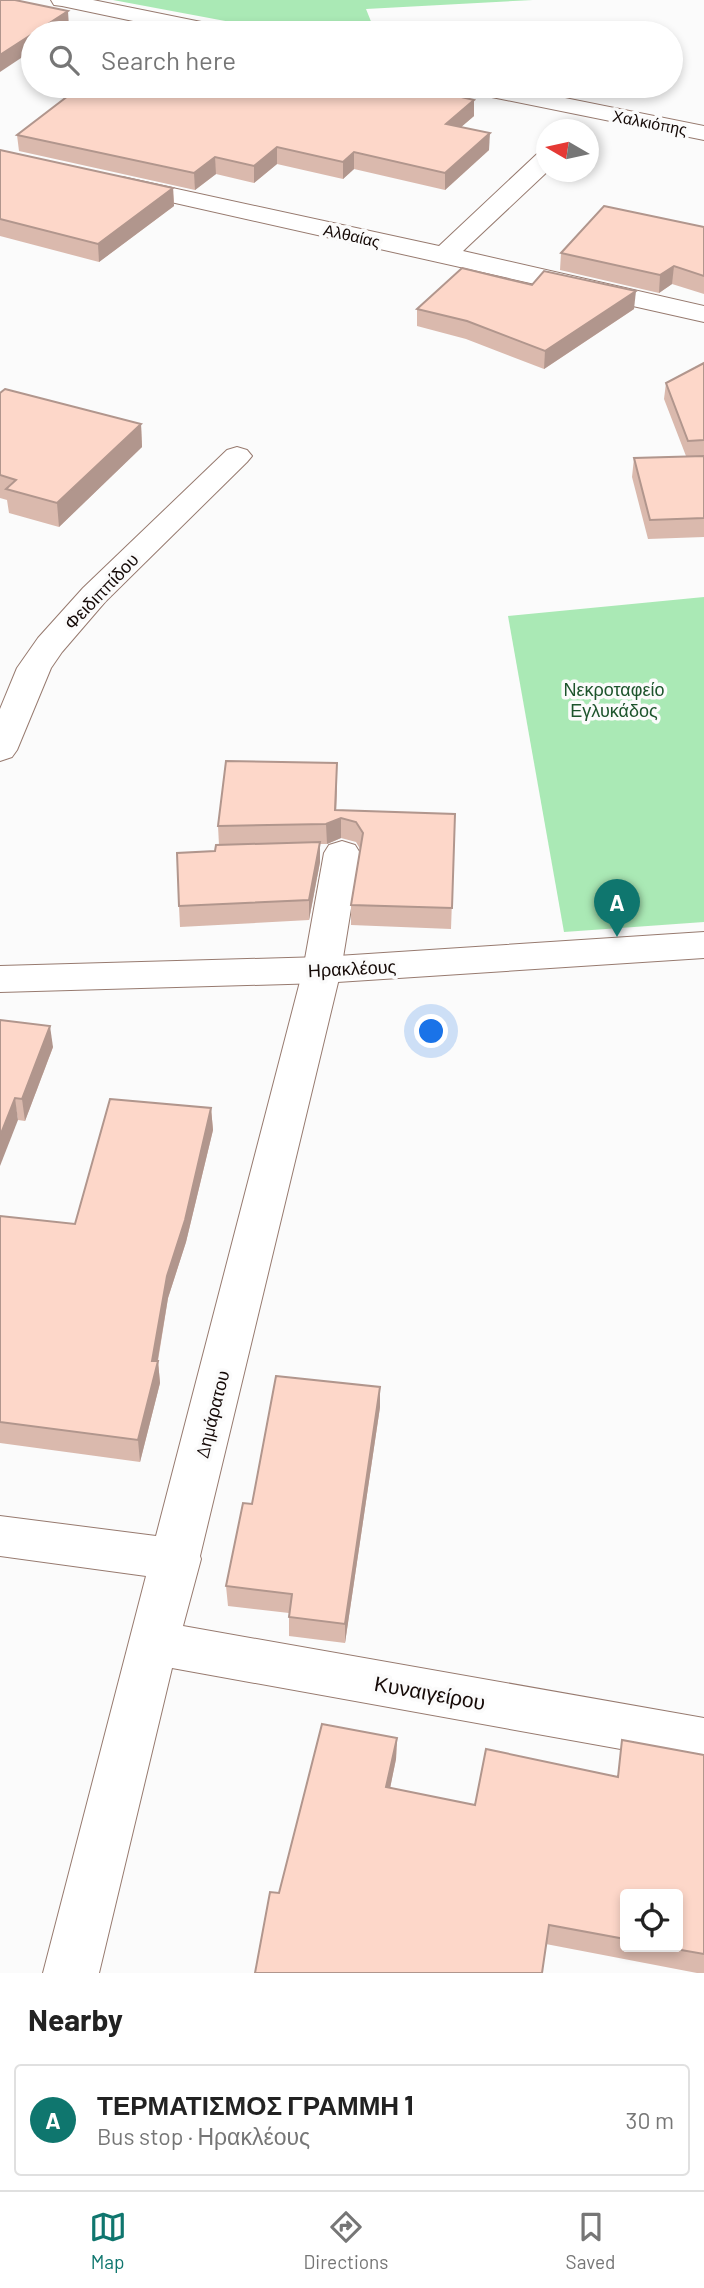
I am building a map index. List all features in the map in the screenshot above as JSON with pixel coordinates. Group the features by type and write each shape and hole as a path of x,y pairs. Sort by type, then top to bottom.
{"street":[{"path":"62,0 163,21"},
{"name":"Χαλκιόπης","path":"530,98 704,133"},
{"path":"590,119 597,112"},
{"path":"444,255 536,169"},
{"name":"Αλθαίας","path":"103,180 704,314"},
{"name":"Φειδιππίδου","path":"0,750 34,668 50,645 94,595 237,456"},
{"name":"Δημάρατου","path":"71,1973 156,1643 322,970 342,853"},
{"name":"Ηρακλέους","path":"0,979 322,970 704,946"},
{"path":"0,1536 177,1559"},
{"name":"Κυναιγείρου","path":"156,1643 704,1741"}],"green space":[{"path":"113,0 533,0 366,9 371,21 226,21"},
{"name":"Νεκροταφείο Εγλυκάδος","path":"704,597 704,922 564,932 508,616"}],"building":[{"path":"0,0 15,0 68,11 53,21 21,21 21,41 0,55"},
{"path":"65,98 466,98 474,100 446,124 490,133 445,173 354,152 343,162 277,147 254,166 215,157 194,173 17,135"},
{"path":"0,150 173,188 98,244 0,219"},
{"path":"604,206 704,227 704,276 674,266 660,275 561,253"},
{"path":"462,268 532,285 544,271 636,291 545,351 467,321 417,309"},
{"path":"704,363 704,440 688,441 666,383"},
{"path":"5,389 141,424 57,503 6,489 16,480 0,475 0,393"},
{"path":"704,456 704,518 650,520 634,458"},
{"path":"226,761 337,763 335,810 455,814 452,908 351,905 363,833 356,822 341,818 326,824 218,826"},
{"path":"320,842 309,900 179,906 177,853 215,851 216,845"},
{"path":"0,1020 50,1026 22,1099 15,1098 0,1136"},
{"path":"110,1099 211,1108 185,1220 167,1276 152,1361 158,1361 138,1440 0,1422 0,1216 75,1224"},
{"path":"276,1376 380,1387 345,1624 289,1617 292,1594 226,1586 243,1503 252,1504"},
{"path":"322,1724 397,1738 386,1787 475,1805 486,1749 618,1777 622,1740 704,1755 704,1954 683,1950 683,1889 620,1889 620,1938 549,1925 542,1973 255,1973 270,1892 279,1893"}],"place":[{"name":"ΤΕΡΜΑΤΙΣΜΟΣ ΓΡΑΜΜΗ 1","path":"617,937"}]}
